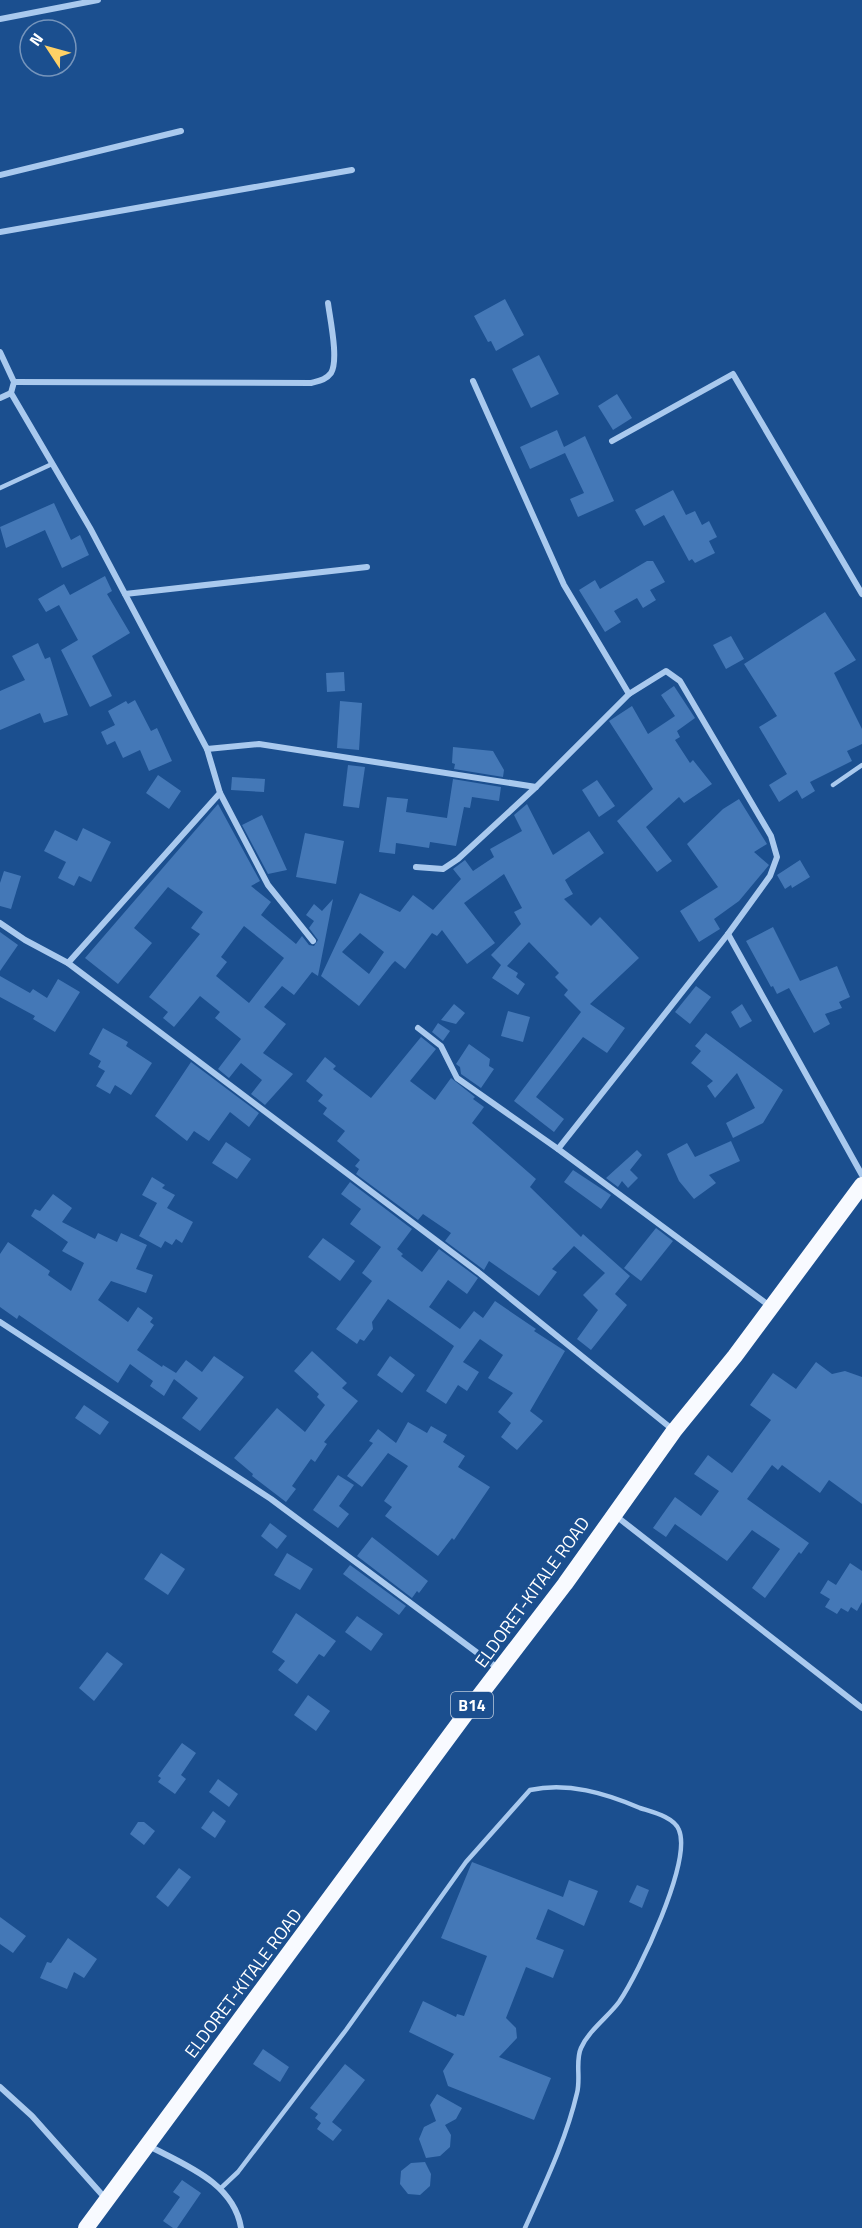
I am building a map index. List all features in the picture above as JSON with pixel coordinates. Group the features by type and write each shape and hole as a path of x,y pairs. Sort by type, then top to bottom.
{"highway":[{"name":"ELDORET-KITALE ROAD","path":"86,2228 146,2144 565,1584 674,1431 735,1356 862,1185"}],"street":[{"path":"0,19 98,0"},
{"path":"0,175 182,131"},
{"path":"0,232 352,170"},
{"path":"14,382 310,382 323,380 331,373 334,359 328,303"},
{"path":"0,352 14,382 11,393 125,594 207,749 220,793 268,885 313,941"},
{"path":"612,441 733,374 862,594"},
{"path":"473,381 564,585 629,694"},
{"path":"0,398 11,393"},
{"path":"125,594 368,567"},
{"path":"416,867 443,869 458,859 536,787 629,694 666,671 680,681 771,836 777,857 770,876 728,934 558,1149"},
{"path":"207,749 259,744 536,787"},
{"path":"68,963 220,793"},
{"path":"0,923 25,940 68,963 478,1272 674,1431"},
{"path":"728,934 862,1175"},
{"path":"418,1028 441,1046 457,1078 558,1149 771,1307"},
{"path":"0,1322 271,1499 500,1669"},
{"path":"613,1514 862,1708"},
{"path":"0,2087 32,2116 107,2201"},
{"path":"146,2144 210,2179 227,2196 241,2228"}],"lane":[{"path":"0,488 52,464"},
{"path":"833,785 862,765"},
{"path":"220,2189 238,2172 346,2030 426,1914 466,1862 530,1790 571,1786 666,1818 678,1827 682,1843 676,1879 644,1956 619,2002 580,2051 578,2090 563,2142 525,2228"}],"building":[{"path":"505,299 524,335 496,351 491,341 488,342 474,316"},
{"path":"539,355 559,394 531,408 512,369"},
{"path":"617,394 632,418 613,430 598,406"},
{"path":"557,430 564,447 585,436 614,501 578,517 570,499 584,493 565,453 530,469 520,447"},
{"path":"673,490 686,515 695,511 702,525 709,521 717,537 709,541 715,553 695,563 692,559 689,561 664,515 644,526 635,510"},
{"path":"54,503 71,540 80,535 89,555 62,568 45,530 6,548 0,527"},
{"path":"647,561 653,561 665,582 650,590 656,600 643,608 637,598 614,611 621,622 605,632 579,590 595,580 600,589"},
{"path":"105,576 112,591 107,594 130,633 92,656 112,696 90,707 61,650 78,640 59,605 46,612 38,599 64,584 70,595"},
{"path":"825,612 856,660 834,673 862,729 862,744 847,751 852,761 810,782 815,791 802,799 797,790 779,802 769,785 787,774 759,727 777,716 744,664"},
{"path":"731,636 744,659 726,669 713,645"},
{"path":"38,643 45,659 50,657 68,715 44,723 40,713 0,730 0,691 25,680 12,656"},
{"path":"344,672 345,691 327,692 326,673"},
{"path":"674,686 695,718 677,731 680,737 675,740 690,763 693,760 712,784 684,803 679,797 646,827 672,861 657,872 617,821 653,789 609,721 632,706 648,734 675,716 661,695"},
{"path":"135,700 151,731 157,728 172,761 149,771 140,750 123,758 115,741 107,745 101,732 115,725 108,711 126,701 128,704"},
{"path":"340,701 362,703 359,750 337,748"},
{"path":"453,747 493,751 504,770 503,777 454,769"},
{"path":"348,765 365,767 359,808 343,806"},
{"path":"158,775 181,791 169,809 146,793"},
{"path":"232,777 265,779 264,792 231,790"},
{"path":"453,779 501,787 499,801 472,797 470,808 464,807 456,846 430,842 429,848 396,843 395,854 379,852 387,797 408,799 406,812 447,818"},
{"path":"597,780 615,806 599,817 582,790"},
{"path":"739,799 767,844 754,852 769,865 739,901 714,919 720,929 699,942 680,911 718,887 687,844 723,809"},
{"path":"218,804 260,881 251,886 271,902 261,915 296,944 302,936 309,945 314,946 318,940 309,928 314,921 306,915 314,904 322,911 333,899 318,976 312,972 294,995 282,986 264,1007 286,1024 263,1053 293,1074 265,1105 251,1094 262,1080 241,1063 229,1078 218,1069 241,1039 215,1018 220,1012 200,996 174,1027 163,1018 168,1012 149,997 200,934 191,928 203,912 168,887 134,928 152,943 118,984 85,958","holes":["244,926 284,958 249,1003 216,976 227,962 221,957"]},
{"path":"527,804 553,855 589,831 604,853 565,880 573,894 564,899 591,926 600,917 639,958 590,1004 625,1028 607,1053 583,1037 536,1097 564,1119 554,1132 514,1101 581,1012 564,995 568,990 555,977 559,973 529,942 507,966 518,973 516,977 525,984 518,995 492,978 501,965 491,955 521,924 514,912 522,908 504,874 464,903 495,943 467,964 442,930 437,936 432,933 405,969 395,961 359,1006 321,976 360,893 400,912 413,895 433,910 461,879 453,869 465,860 473,871 494,857 490,849 522,831 514,815","holes":["360,933 384,952 369,974 342,952"]},
{"path":"262,815 287,870 268,874 242,825"},
{"path":"83,828 111,842 91,882 79,876 74,886 58,878 66,862 44,851 55,830 77,841"},
{"path":"305,833 344,841 336,884 296,877"},
{"path":"800,860 810,877 792,888 791,885 785,889 777,875"},
{"path":"4,871 21,876 11,909 0,906 0,883"},
{"path":"773,927 800,981 837,966 850,997 839,1002 842,1008 825,1014 830,1024 814,1033 789,988 777,994 773,986 771,987 746,941"},
{"path":"0,932 18,945 0,971"},
{"path":"0,976 30,993 33,989 47,998 58,979 80,992 55,1032 33,1019 35,1016 0,997"},
{"path":"696,986 711,997 690,1024 675,1012"},
{"path":"454,1004 465,1013 456,1024 441,1020"},
{"path":"742,1004 752,1021 740,1028 731,1012"},
{"path":"508,1011 530,1017 523,1042 501,1036"},
{"path":"438,1023 450,1031 443,1041 432,1032"},
{"path":"103,1028 128,1042 126,1046 152,1063 131,1095 115,1085 110,1094 96,1086 105,1071 98,1067 101,1061 89,1054"},
{"path":"706,1033 783,1090 763,1123 733,1138 726,1123 755,1108 737,1073 715,1098 707,1086 713,1081 691,1063 701,1051 695,1046"},
{"path":"421,1037 436,1049 410,1081 435,1100 451,1078 475,1097 473,1099 484,1107 472,1123 536,1179 530,1187 581,1237 583,1234 630,1276 615,1294 627,1305 591,1350 577,1339 598,1310 583,1295 605,1273 574,1246 552,1269 557,1272 539,1296 489,1261 484,1270 445,1241 451,1233 423,1214 418,1220 356,1174 359,1169 355,1166 360,1160 337,1141 345,1131 323,1114 327,1108 318,1101 323,1095 306,1081 325,1057 336,1066 333,1069 371,1098"},
{"path":"469,1044 490,1059 489,1066 494,1069 481,1088 461,1074 460,1067 456,1064"},
{"path":"191,1062 259,1113 249,1127 230,1112 209,1141 194,1131 187,1141 155,1116"},
{"path":"731,1141 740,1161 709,1175 716,1183 694,1199 679,1181 667,1154 687,1143 695,1157"},
{"path":"226,1142 251,1159 237,1179 212,1163"},
{"path":"637,1150 642,1155 630,1170 638,1178 628,1188 622,1181 618,1187 606,1178"},
{"path":"573,1170 611,1195 601,1209 564,1182"},
{"path":"152,1177 165,1185 162,1188 175,1195 167,1208 193,1222 182,1243 176,1239 172,1245 165,1241 161,1248 139,1236 157,1203 142,1195"},
{"path":"350,1182 412,1229 397,1249 403,1254 401,1256 422,1272 439,1249 478,1278 467,1294 448,1280 429,1307 460,1329 474,1311 483,1318 495,1301 565,1351 530,1411 543,1421 517,1450 501,1437 511,1423 498,1412 513,1393 488,1378 503,1355 480,1339 463,1362 479,1372 467,1391 458,1385 446,1404 426,1391 454,1346 388,1299 372,1322 373,1329 364,1341 360,1339 357,1344 336,1329 372,1281 362,1273 381,1247 350,1224 361,1209 341,1194"},
{"path":"53,1194 72,1208 62,1222 95,1239 98,1233 117,1242 121,1233 147,1245 136,1269 153,1275 146,1293 111,1281 98,1300 128,1322 138,1307 153,1318 150,1322 154,1325 137,1350 162,1367 163,1365 176,1373 186,1360 202,1372 214,1356 244,1377 200,1431 182,1418 198,1398 174,1379 164,1396 150,1386 153,1381 130,1364 118,1383 19,1315 17,1319 0,1307 0,1254 8,1242 50,1271 48,1275 71,1291 84,1263 62,1251 68,1242 31,1216 35,1209 40,1211"},
{"path":"656,1228 673,1241 641,1281 624,1268"},
{"path":"323,1238 355,1261 340,1281 308,1257"},
{"path":"312,1351 347,1383 342,1388 358,1401 324,1442 327,1444 315,1462 311,1459 292,1486 296,1489 286,1502 252,1476 253,1474 234,1458 277,1408 305,1432 325,1405 317,1397 319,1394 294,1371"},
{"path":"390,1356 415,1375 402,1393 377,1375"},
{"path":"816,1362 832,1374 845,1371 862,1377 862,1504 829,1480 820,1493 782,1465 778,1470 772,1465 747,1499 809,1543 801,1554 799,1552 765,1598 752,1588 780,1549 752,1530 727,1561 675,1524 666,1537 653,1528 675,1497 701,1516 719,1491 694,1474 708,1455 732,1473 771,1420 750,1405 773,1373 796,1389"},
{"path":"84,1405 109,1422 100,1435 75,1418"},
{"path":"408,1422 427,1433 431,1426 447,1435 443,1442 465,1456 458,1467 490,1487 454,1540 452,1538 438,1556 385,1516 392,1507 384,1501 408,1466 388,1453 362,1487 347,1476 373,1443 369,1441 378,1429 396,1443"},
{"path":"338,1475 354,1485 339,1506 349,1514 338,1528 313,1510"},
{"path":"270,1523 287,1536 277,1549 261,1536"},
{"path":"372,1537 428,1581 419,1593 417,1591 412,1598 357,1556"},
{"path":"161,1553 185,1569 168,1595 144,1579"},
{"path":"287,1553 313,1569 300,1590 274,1575"},
{"path":"850,1563 862,1571 862,1602 857,1611 851,1607 848,1612 841,1608 837,1614 825,1607 830,1599 820,1593 828,1580 836,1585"},
{"path":"350,1565 406,1606 399,1615 343,1574"},
{"path":"296,1613 336,1641 324,1657 319,1654 297,1684 278,1670 285,1661 272,1652"},
{"path":"357,1616 383,1634 371,1651 345,1632"},
{"path":"107,1652 123,1664 94,1701 79,1688"},
{"path":"308,1695 330,1711 316,1731 294,1715"},
{"path":"182,1743 196,1753 181,1775 186,1779 175,1794 158,1782 161,1778 158,1776"},
{"path":"218,1779 238,1794 229,1807 209,1792"},
{"path":"213,1811 226,1821 215,1838 201,1828"},
{"path":"138,1822 144,1822 155,1831 144,1845 130,1834"},
{"path":"472,1862 563,1897 569,1880 598,1891 584,1926 548,1909 536,1939 564,1950 553,1978 526,1967 506,2018 516,2028 517,2038 499,2057 551,2078 534,2120 448,2086 443,2071 454,2054 409,2032 423,2001 456,2017 457,2014 464,2016 487,1956 441,1938"},
{"path":"179,1868 191,1877 168,1907 156,1897"},
{"path":"637,1885 649,1890 642,1908 629,1902"},
{"path":"0,1917 26,1936 13,1953 0,1944"},
{"path":"68,1938 97,1959 84,1978 74,1972 67,1989 40,1978 47,1962 51,1963"},
{"path":"263,2049 289,2067 280,2082 253,2064"},
{"path":"345,2064 365,2080 332,2122 342,2130 333,2141 317,2129 321,2123 315,2118 318,2114 310,2108"},
{"path":"437,2094 462,2108 456,2119 445,2125 451,2135 450,2147 440,2156 426,2158 419,2139 424,2127 436,2121 430,2105"},
{"path":"425,2162 431,2174 430,2186 420,2195 408,2194 400,2184 401,2171 411,2163"},
{"path":"182,2180 201,2193 177,2228 173,2228 163,2221 180,2197 173,2192"}]}
